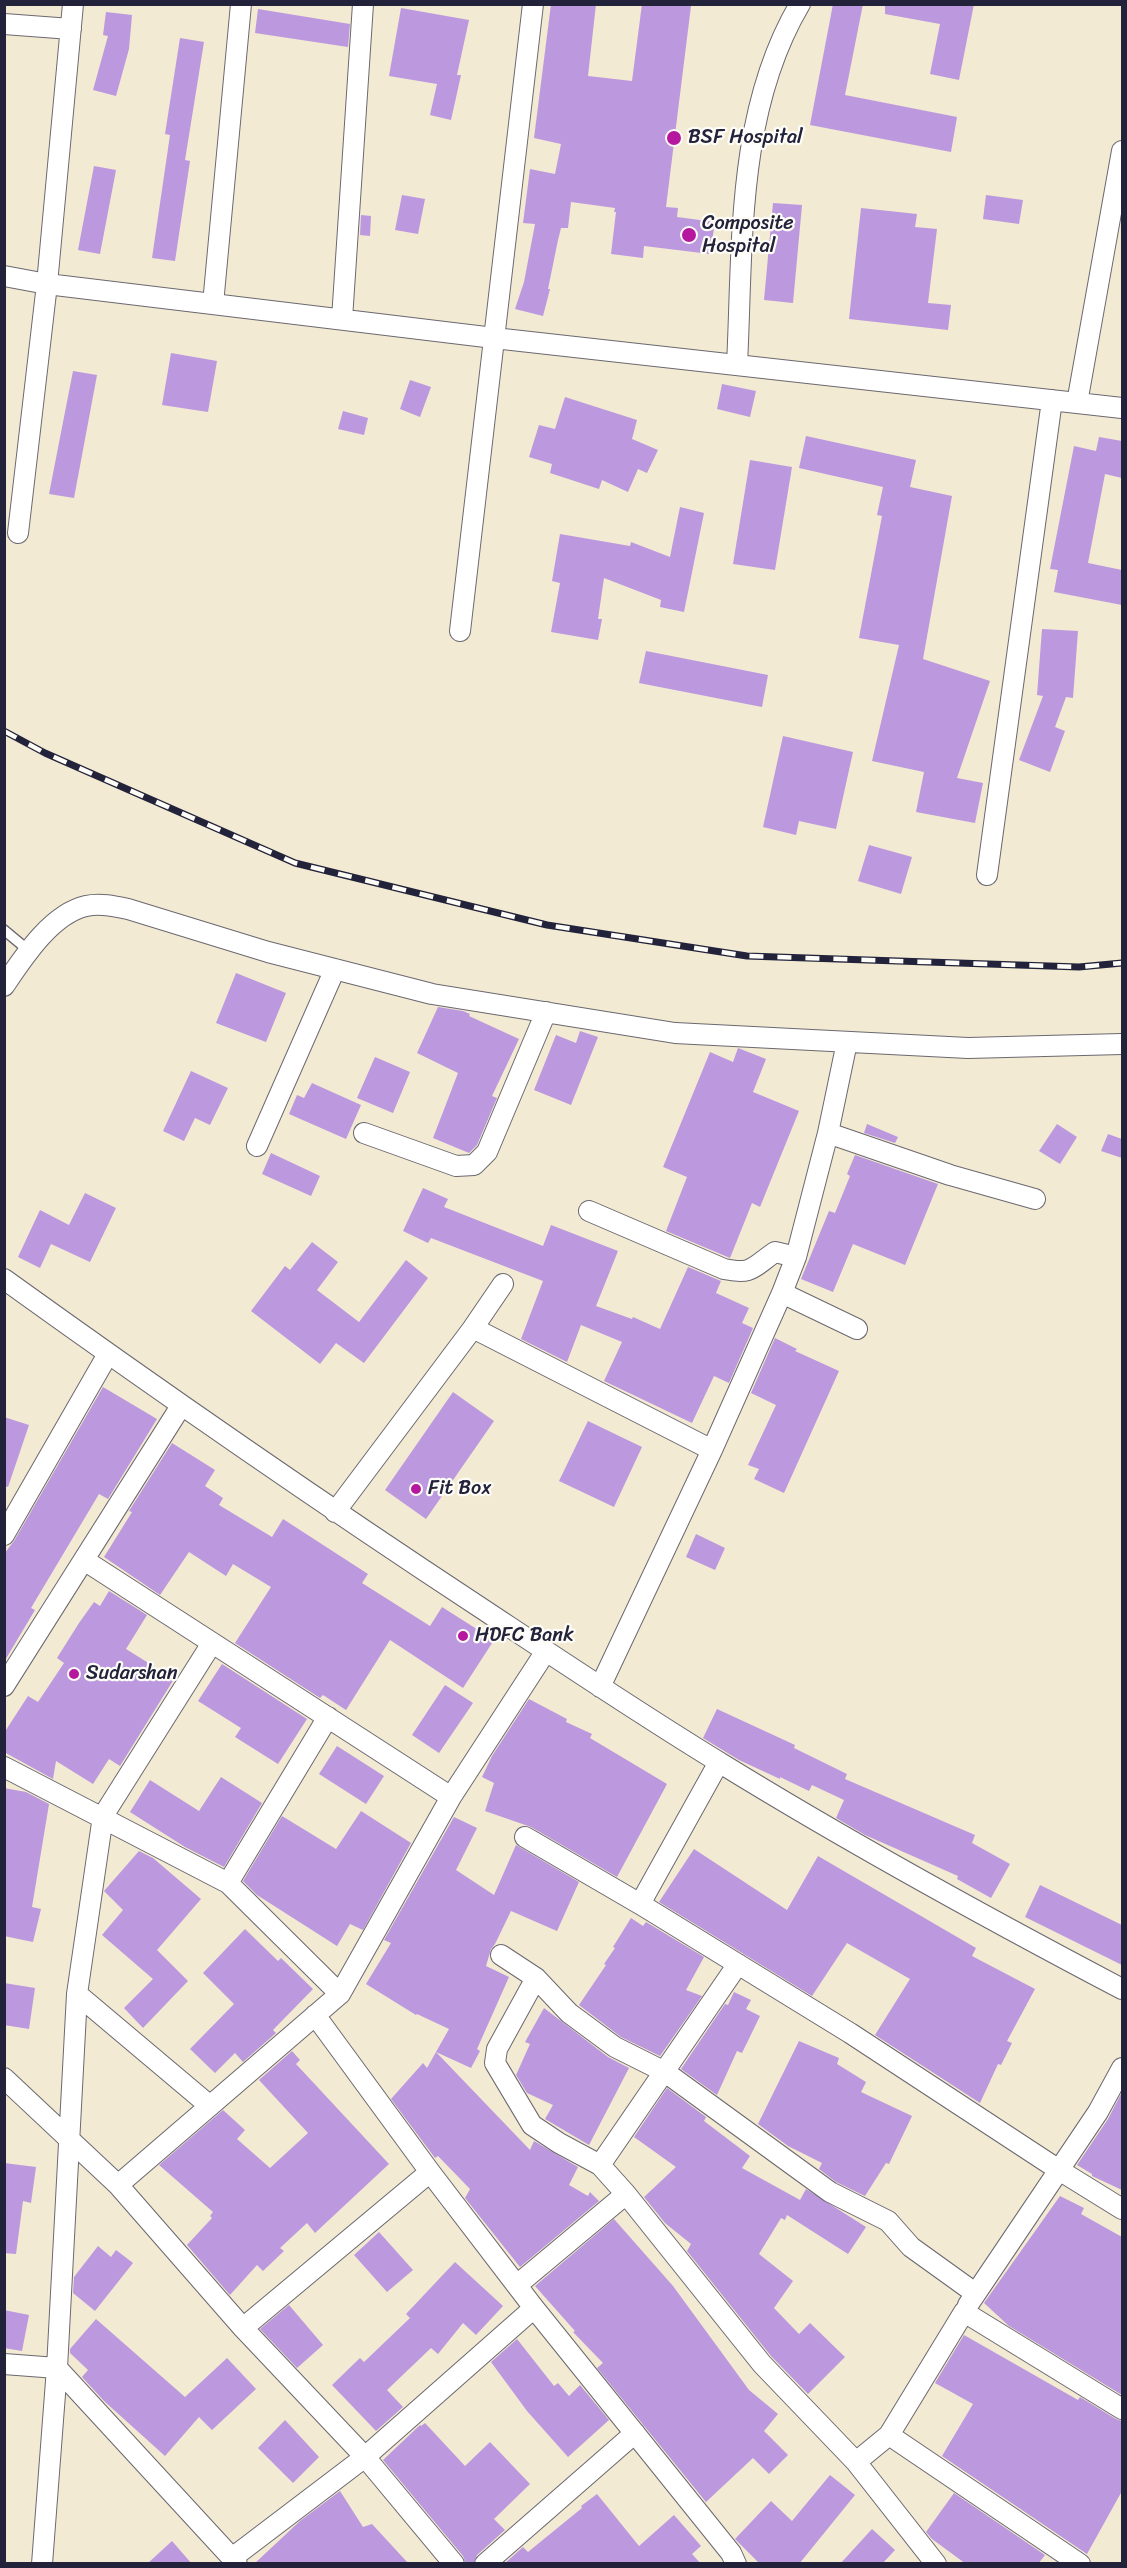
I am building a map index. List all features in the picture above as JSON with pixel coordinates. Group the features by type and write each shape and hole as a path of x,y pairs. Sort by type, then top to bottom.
{"street":[{"path":"18,533 47,284 73,4"},
{"path":"213,304 241,4"},
{"path":"342,319 363,4"},
{"path":"460,631 533,4"},
{"path":"737,365 748,163 758,112 772,64 788,24 800,4"},
{"path":"4,24 71,29"},
{"path":"1077,403 1119,188 1122,151"},
{"path":"4,276 47,284 494,338 1122,408"},
{"path":"987,875 1052,400"},
{"path":"4,986 28,950 68,914 85,906 104,905 128,909 268,952 432,994 675,1033 968,1048 1122,1044"},
{"path":"257,1146 335,969"},
{"path":"364,1133 456,1166 474,1165 487,1152 546,1012"},
{"path":"600,1687 712,1450 796,1257 828,1133 847,1042"},
{"path":"828,1133 950,1175 1035,1199"},
{"path":"589,1211 724,1269 742,1273 753,1270 775,1252 796,1257"},
{"path":"4,1279 181,1406 335,1512 600,1687 798,1810 1023,1937 1122,1989"},
{"path":"335,1512 473,1328 503,1284"},
{"path":"782,1293 857,1329"},
{"path":"473,1328 712,1450"},
{"path":"4,1534 108,1354"},
{"path":"4,1686 181,1406"},
{"path":"84,1560 451,1797"},
{"path":"42,2564 57,2368 78,1994 103,1816 212,1643"},
{"path":"118,2184 340,1994 451,1797 546,1651"},
{"path":"228,1883 328,1716"},
{"path":"640,1904 719,1762"},
{"path":"4,1767 103,1816 228,1883 340,1994"},
{"path":"525,1837 850,2032 1122,2209"},
{"path":"501,1955 536,1978 569,2013 615,2047 665,2072 830,2192 888,2221 911,2247 975,2293"},
{"path":"600,2165 738,1964"},
{"path":"536,1978 497,2049 495,2062 532,2125 558,2143 600,2165 626,2194 762,2364 856,2462 936,2564"},
{"path":"78,1994 210,2106"},
{"path":"315,2015 430,2172 534,2308 731,2553 736,2564"},
{"path":"856,2462 889,2435 975,2293 1098,2112 1122,2068"},
{"path":"4,2078 118,2184 243,2328 365,2457 454,2564"},
{"path":"243,2328 430,2172"},
{"path":"517,2285 626,2194"},
{"path":"4,2364 57,2368 234,2561 365,2457 534,2308"},
{"path":"964,2312 1122,2409"},
{"path":"486,2564 635,2433"},
{"path":"889,2435 1080,2564"}],"lane":[{"path":"4,930 28,950"}],"building":[{"path":"551,4 596,4 588,76 632,81 642,4 691,6 666,207 678,208 677,217 715,222 710,254 644,246 643,258 611,254 615,208 571,202 568,228 561,228 558,240 543,316 515,309 524,282 535,224 523,223 530,169 555,174 561,144 534,138"},
{"path":"833,4 863,4 845,95 957,117 951,152 810,125"},
{"path":"885,4 974,4 959,80 930,74 940,24 885,14"},
{"path":"401,8 469,20 457,75 461,75 451,120 430,115 437,84 389,76"},
{"path":"258,9 350,24 348,47 255,33"},
{"path":"106,12 132,15 129,49 116,96 93,90 108,36 103,35"},
{"path":"180,38 204,42 185,160 190,161 175,261 152,258 170,135 165,134"},
{"path":"94,166 116,170 100,254 78,250"},
{"path":"402,195 425,199 418,234 395,230"},
{"path":"986,195 1023,200 1019,224 983,219"},
{"path":"773,203 802,205 793,303 764,300"},
{"path":"861,208 917,214 915,227 937,229 928,303 951,305 948,330 849,319"},
{"path":"361,215 371,216 370,236 360,235"},
{"path":"171,353 217,361 208,412 162,405"},
{"path":"73,371 97,375 74,498 49,494"},
{"path":"410,380 431,387 420,417 400,409"},
{"path":"722,384 756,391 750,417 717,409"},
{"path":"565,397 637,420 632,439 658,450 647,473 638,469 628,492 602,480 599,489 550,473 552,464 529,457 539,425 555,429"},
{"path":"343,411 368,418 364,435 338,429"},
{"path":"806,436 916,460 910,487 952,496 923,659 990,681 957,778 983,783 975,823 916,812 924,772 872,761 899,645 859,638 882,516 877,515 883,487 799,468"},
{"path":"1099,437 1122,441 1122,478 1105,474 1088,563 1122,570 1122,605 1054,592 1058,570 1050,569 1074,446 1096,451"},
{"path":"750,460 792,467 775,570 733,564"},
{"path":"680,507 704,513 684,612 660,607 661,600 604,578 598,619 602,619 598,640 551,632 560,583 552,581 560,534 630,546 631,542 670,557"},
{"path":"1042,629 1078,631 1073,698 1066,697 1055,727 1065,731 1050,772 1019,760 1043,696 1037,695"},
{"path":"646,651 768,675 762,707 639,683"},
{"path":"783,736 853,752 836,829 799,821 796,835 763,827"},
{"path":"869,845 912,857 901,894 858,881"},
{"path":"236,973 286,993 266,1042 216,1023"},
{"path":"438,1007 463,1011 519,1039 492,1096 497,1098 477,1145 469,1153 433,1138 458,1073 417,1053"},
{"path":"580,1031 598,1037 571,1105 534,1090 556,1035 576,1043"},
{"path":"738,1048 766,1059 753,1092 799,1111 760,1207 752,1203 730,1258 666,1231 687,1177 663,1167 710,1052 733,1062"},
{"path":"375,1057 410,1072 393,1113 357,1098"},
{"path":"191,1071 228,1088 210,1125 195,1118 184,1141 163,1131"},
{"path":"312,1083 361,1105 346,1139 289,1114 297,1095 304,1098"},
{"path":"867,1124 898,1137 895,1143 864,1133"},
{"path":"1057,1124 1077,1137 1060,1164 1039,1151"},
{"path":"1108,1134 1122,1139 1122,1158 1101,1151"},
{"path":"271,1153 320,1176 311,1196 262,1174"},
{"path":"855,1155 938,1184 905,1265 853,1244 833,1292 801,1279 829,1211 835,1213 850,1176 847,1174"},
{"path":"423,1188 448,1199 444,1207 543,1246 551,1225 618,1251 596,1306 632,1319 633,1317 660,1329 688,1267 721,1281 716,1293 749,1308 742,1323 753,1328 729,1383 714,1376 692,1423 604,1381 622,1342 581,1325 567,1362 521,1339 543,1281 431,1238 428,1243 403,1231"},
{"path":"85,1193 116,1208 90,1262 51,1244 40,1268 18,1257 40,1210 69,1225"},
{"path":"312,1242 338,1262 317,1290 359,1322 406,1260 428,1278 364,1363 336,1343 320,1364 251,1311 285,1266 290,1270"},
{"path":"775,1338 797,1349 795,1351 839,1371 784,1493 754,1479 759,1469 748,1465 776,1405 751,1393"},
{"path":"103,1387 157,1419 108,1499 99,1494 31,1608 35,1610 4,1662 4,1554 14,1541"},
{"path":"453,1392 494,1421 426,1519 385,1490"},
{"path":"4,1417 29,1425 8,1487 4,1486"},
{"path":"588,1421 642,1447 614,1507 559,1481"},
{"path":"172,1443 215,1470 205,1486 223,1498 219,1505 272,1537 283,1519 368,1574 362,1583 430,1626 442,1607 494,1640 463,1688 390,1640 346,1710 323,1695 320,1698 235,1643 271,1587 233,1564 226,1576 189,1552 160,1595 104,1557 132,1512 129,1511"},
{"path":"696,1534 725,1548 715,1570 686,1557"},
{"path":"109,1591 147,1615 126,1649 174,1679 120,1766 109,1759 93,1784 56,1761 53,1779 4,1752 4,1733 28,1696 38,1702 64,1663 57,1658 79,1623 94,1602 100,1606"},
{"path":"222,1664 307,1719 278,1764 235,1737 241,1728 198,1701"},
{"path":"445,1685 473,1703 439,1753 412,1735"},
{"path":"529,1699 567,1719 566,1722 592,1734 590,1738 667,1784 617,1877 531,1827 485,1811 494,1783 482,1777 492,1756"},
{"path":"717,1709 795,1745 794,1748 847,1774 845,1779 975,1835 972,1843 1010,1864 991,1898 957,1879 958,1876 865,1835 836,1818 844,1800 812,1785 809,1791 780,1777 780,1779 739,1760 703,1738"},
{"path":"337,1746 384,1776 366,1804 319,1774"},
{"path":"221,1777 262,1803 224,1867 185,1847 130,1812 150,1780 199,1811"},
{"path":"4,1788 26,1792 49,1804 32,1907 41,1909 33,1942 4,1936"},
{"path":"361,1811 411,1843 363,1930 350,1924 337,1946 257,1895 243,1881 282,1816 336,1849"},
{"path":"454,1817 477,1828 456,1870 494,1895 516,1845 579,1882 557,1931 511,1911 491,1949 486,1966 509,1977 471,2068 436,2052 449,2029 416,2015 366,1984 391,1943 384,1940"},
{"path":"694,1849 787,1910 818,1856 976,1948 972,1956 1035,1989 1007,2041 1012,2043 1001,2065 998,2064 980,2103 875,2035 910,1979 847,1943 812,1996 659,1902"},
{"path":"139,1851 153,1858 201,1899 157,1950 188,1981 143,2028 124,2008 153,1979 102,1935 123,1910 104,1891"},
{"path":"1040,1885 1122,1925 1122,1965 1025,1917"},
{"path":"631,1918 643,1926 646,1922 704,1957 686,1990 702,1996 660,2056 621,2037 579,2005 606,1965 604,1964 615,1948 613,1947"},
{"path":"245,1929 278,1961 281,1958 313,1989 273,2030 276,2033 243,2062 235,2053 215,2073 190,2049 234,2004 203,1973"},
{"path":"4,1983 35,1988 29,2029 4,2025"},
{"path":"734,1992 751,2000 746,2009 760,2016 742,2053 737,2051 717,2095 681,2069 725,2004 728,2005"},
{"path":"544,2008 608,2057 629,2068 589,2145 545,2119 553,2105 527,2093 516,2075 530,2044 525,2042"},
{"path":"799,2041 839,2058 837,2064 866,2082 861,2092 912,2116 889,2164 886,2163 865,2196 836,2182 819,2169 822,2163 788,2146 758,2124"},
{"path":"292,2051 300,2060 296,2064 389,2164 315,2233 307,2223 280,2248 284,2251 263,2271 257,2265 230,2295 187,2245 212,2218 210,2216 213,2212 159,2165 223,2110 245,2130 237,2139 270,2168 308,2133 259,2080"},
{"path":"436,2052 530,2150 534,2141 578,2167 569,2185 588,2196 590,2192 599,2201 520,2267 465,2198 470,2189 438,2156 435,2158 391,2099 423,2063 427,2068"},
{"path":"667,2088 706,2117 704,2121 750,2156 742,2168 800,2200 806,2189 866,2227 848,2254 787,2215 785,2220 781,2218 759,2254 793,2281 774,2308 799,2334 810,2323 845,2357 808,2394 771,2356 687,2251 691,2244 665,2223 644,2197 676,2167 634,2137"},
{"path":"1122,2092 1122,2190 1092,2176 1077,2165 1108,2119"},
{"path":"4,2163 36,2167 31,2203 23,2201 16,2254 4,2253"},
{"path":"1060,2196 1084,2208 1081,2214 1122,2237 1122,2395 1009,2326 984,2303"},
{"path":"614,2219 673,2286 749,2390 778,2414 764,2431 788,2455 769,2474 753,2458 706,2502 597,2368 603,2363 573,2332 575,2331 535,2286"},
{"path":"379,2232 413,2270 387,2292 354,2255"},
{"path":"98,2246 111,2257 116,2250 133,2263 95,2311 73,2293 74,2277"},
{"path":"455,2262 503,2306 476,2335 463,2323 438,2354 431,2348 387,2390 403,2407 376,2431 332,2385 360,2358 364,2362 410,2318 406,2314"},
{"path":"289,2305 323,2345 297,2368 260,2329"},
{"path":"4,2310 29,2315 22,2351 4,2348"},
{"path":"96,2319 185,2397 227,2358 256,2389 212,2430 199,2417 165,2456 104,2401 82,2377 88,2370 70,2353 70,2349"},
{"path":"964,2335 1078,2400 1080,2397 1122,2421 1122,2491 1087,2554 942,2456 973,2404 935,2383"},
{"path":"517,2339 554,2386 558,2383 569,2396 580,2385 609,2420 568,2457 527,2411 491,2362"},
{"path":"285,2420 319,2457 293,2483 258,2448"},
{"path":"425,2423 465,2466 490,2442 530,2484 494,2519 505,2530 477,2555 473,2564 466,2564 463,2556 383,2460 420,2425"},
{"path":"830,2475 855,2495 799,2564 760,2564 735,2539 771,2501 792,2521"},
{"path":"340,2491 363,2527 372,2524 408,2563 254,2564 300,2521"},
{"path":"954,2493 1045,2555 1038,2564 966,2564 926,2532"},
{"path":"597,2494 639,2546 674,2515 701,2546 692,2554 701,2564 504,2564 523,2547 528,2552"},
{"path":"872,2529 895,2550 882,2564 840,2564"},
{"path":"172,2541 192,2564 147,2564"}],"railway":[{"path":"4,731 45,753 295,863 547,925 747,956 1079,967 1122,963"}],"place":[{"name":"BSF Hospital","path":"674,138"},
{"name":"Composite Hospital","path":"689,235"},
{"name":"Fit Box","path":"416,1489"},
{"name":"HDFC Bank","path":"463,1636"},
{"name":"Sudarshan","path":"74,1674"}]}
